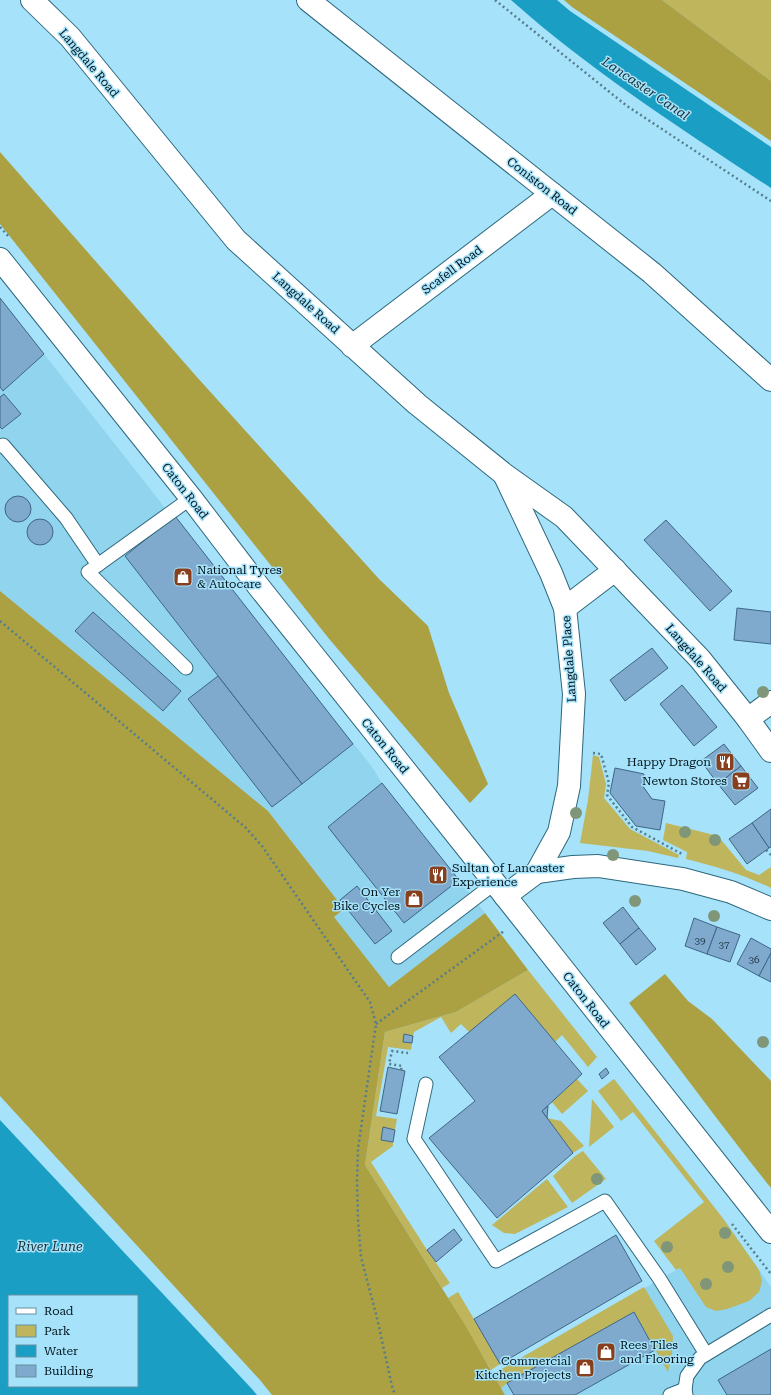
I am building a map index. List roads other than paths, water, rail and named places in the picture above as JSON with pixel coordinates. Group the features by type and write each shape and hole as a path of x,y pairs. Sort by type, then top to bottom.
{"street":[{"name":"Langdale Road","path":"32,0 70,38 236,240 417,404 505,475 564,517 700,660 771,751"},
{"name":"Coniston Road","path":"308,0 652,273 771,380"},
{"name":"Scafell Road","path":"352,346 552,194"},
{"name":"Caton Road","path":"0,259 191,498 259,587 771,1232"},
{"name":"Langdale Place","path":"500,890 537,872 559,832 569,786 574,694 565,608 551,573 505,475"},
{"path":"565,608 615,570"},
{"path":"748,720 771,702"},
{"path":"537,872 598,866 683,879 731,892 771,909"}],"lane":[{"path":"0,446 3,445 66,518 98,565"},
{"path":"186,668 88,572 191,498"},
{"path":"398,958 500,890"},
{"path":"426,1084 414,1139 496,1261 605,1201 660,1278 706,1354"},
{"path":"670,1395 685,1392 687,1376 694,1365 706,1354 771,1315"}],"water":[{"name":"Lancaster Canal","path":"511,0 557,0 570,11 771,147 771,188 670,121 605,75 541,26"},
{"name":"River Lune","path":"0,1120 252,1389 257,1395 0,1395"}],"place":[{"name":"National Tyres & Autocare","path":"183,577"},
{"name":"Happy Dragon","path":"725,762"},
{"name":"Newton Stores","path":"741,781"},
{"name":"Sultan of Lancaster Experience","path":"438,875"},
{"name":"On Yer Bike Cycles","path":"414,899"},
{"name":"Rees Tiles and Flooring","path":"606,1352"},
{"name":"Commercial Kitchen Projects","path":"585,1368"}]}
